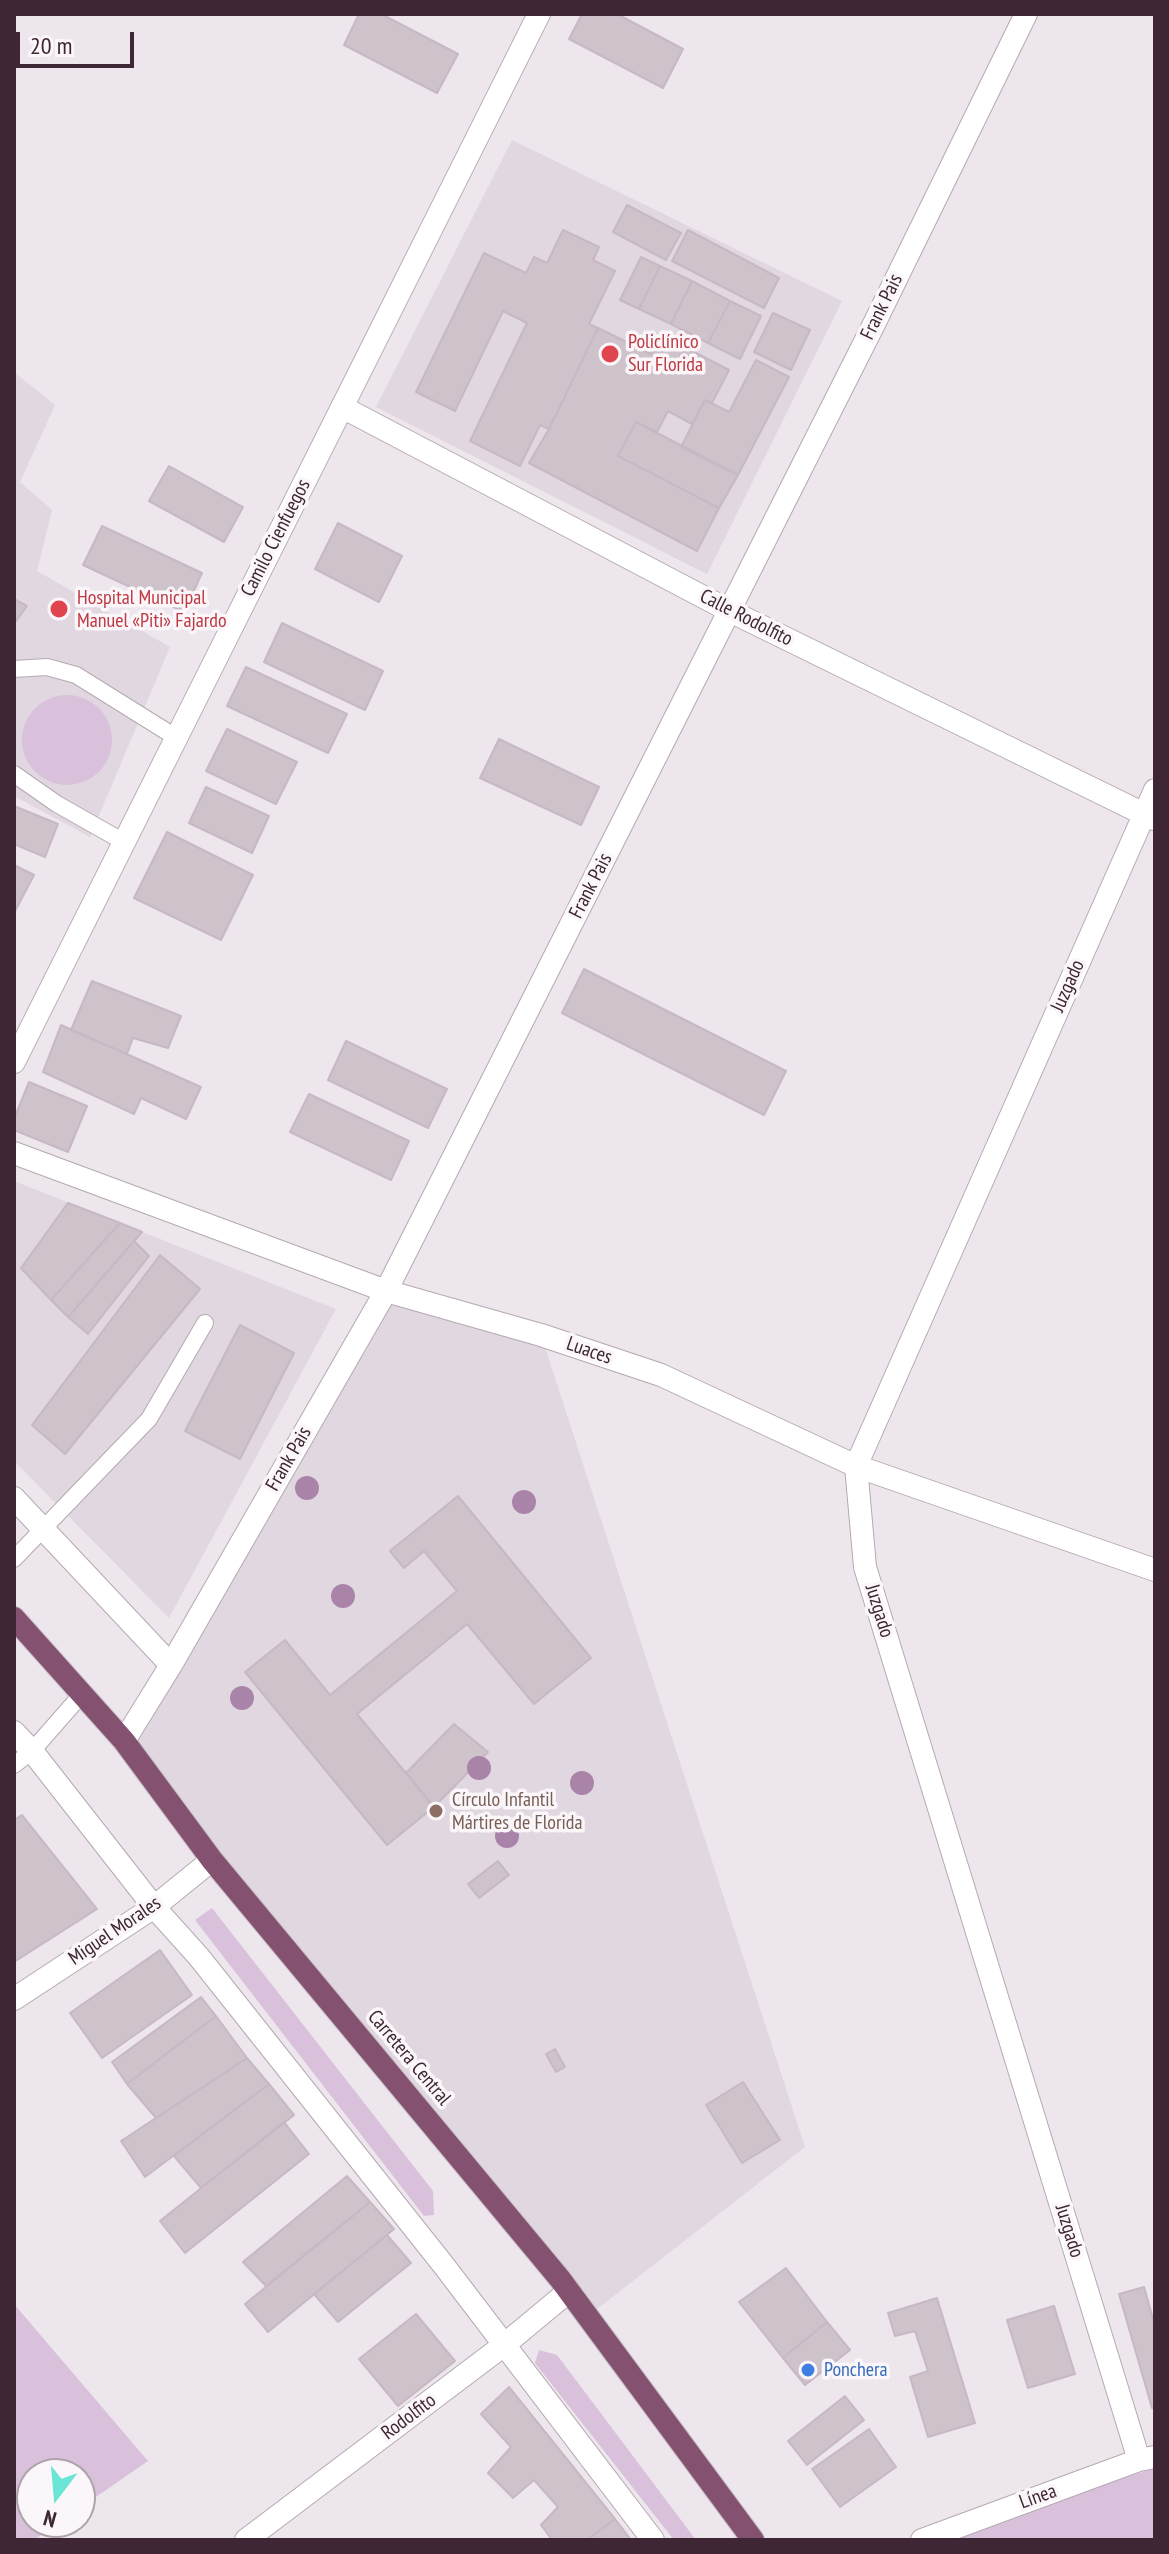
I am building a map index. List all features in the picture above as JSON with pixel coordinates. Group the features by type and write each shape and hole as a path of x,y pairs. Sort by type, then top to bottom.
{"highway":[{"name":"Carretera Central","path":"14,1618 124,1741 212,1860 569,2291 753,2540"}],"street":[{"name":"Camilo Cienfuegos","path":"14,1062 539,14"},
{"name":"Frank Pais","path":"124,1741 386,1291 730,611 1026,14"},
{"name":"Calle Rodolfito","path":"342,407 730,611 1149,817"},
{"name":"Juzgado","path":"1147,2458 865,1567 856,1466 1149,817 1155,790"},
{"name":"Luaces","path":"14,1153 386,1291 541,1335 661,1375 856,1466 1155,1570"},
{"path":"14,1498 171,1665"},
{"path":"14,1732 23,1758 209,1970 445,2267 653,2540"},
{"name":"Miguel Morales","path":"14,1999 154,1907 212,1860"},
{"name":"Rodolfito","path":"246,2540 504,2345 569,2291"},
{"name":"Línea","path":"922,2540 1147,2458"}],"lane":[{"path":"14,669 47,667 76,675 177,738"},
{"path":"14,774 57,804 124,842"},
{"path":"14,1559 149,1419 205,1323"},
{"path":"23,1758 82,1694"}],"shaded area":[{"name":"Policlínico Sur Florida","path":"512,140 842,301 707,574 376,407"},
{"name":"Hospital Municipal Manuel «Piti» Fajardo","path":"14,372 55,405 20,482 52,510 37,571 170,647 90,837 14,796"},
{"path":"58,695 76,695 92,702 105,715 112,731 112,749 105,765 92,778 76,785 58,785 42,778 29,765 22,749 22,731 29,715 42,702"},
{"path":"14,1181 336,1309 169,1618 14,1461"},
{"name":"Círculo Infantil Mártires de Florida","path":"386,1291 541,1335 805,2147 588,2316 124,1741"},
{"path":"212,1908 433,2191 434,2215 424,2216 195,1920"},
{"path":"14,2304 148,2461 96,2497 96,2458 16,2458 16,2538 37,2538 14,2540"},
{"path":"539,2350 557,2355 696,2540 674,2540 535,2363"},
{"path":"1155,2468 1155,2540 930,2540"}],"building":[{"path":"359,14 381,14 458,54 437,93 344,45"},
{"path":"582,14 617,14 683,49 663,88 569,39"},
{"path":"627,205 681,233 666,260 613,232"},
{"path":"563,230 599,247 593,260 615,271 589,324 598,328 549,429 540,425 520,466 470,441 527,323 503,311 455,411 416,392 484,253 526,273 534,257 547,263"},
{"path":"688,230 779,278 764,308 672,261"},
{"path":"641,257 660,266 639,309 620,300"},
{"path":"660,266 692,281 671,324 639,309"},
{"path":"692,281 730,301 708,343 671,324"},
{"path":"730,301 761,316 740,359 708,343"},
{"path":"773,313 810,330 791,370 754,352"},
{"path":"598,328 651,354 660,334 729,370 712,403 705,400 692,424 668,411 657,432 636,422 618,456 719,508 697,551 529,463"},
{"path":"756,360 789,377 738,475 681,447 705,400 729,412"},
{"path":"636,422 738,475 719,508 618,456"},
{"path":"169,466 243,507 224,542 149,501"},
{"path":"338,523 402,556 379,602 315,569"},
{"path":"102,526 202,573 184,612 83,565"},
{"path":"14,599 27,606 14,624"},
{"path":"282,623 383,671 365,710 264,662"},
{"path":"246,667 347,714 328,753 227,706"},
{"path":"227,729 297,762 276,804 206,771"},
{"path":"499,739 599,787 581,825 480,778"},
{"path":"206,787 269,816 252,853 189,823"},
{"path":"14,806 58,824 45,857 14,844"},
{"path":"167,832 253,875 221,940 134,898"},
{"path":"14,865 34,875 14,913"},
{"path":"584,969 786,1071 764,1115 562,1013"},
{"path":"92,981 181,1016 168,1048 133,1038 127,1054 71,1030"},
{"path":"61,1025 201,1087 186,1119 141,1098 134,1114 43,1072"},
{"path":"346,1041 447,1089 428,1128 328,1080"},
{"path":"29,1082 87,1106 68,1152 14,1130 14,1119"},
{"path":"309,1094 409,1141 391,1180 290,1132"},
{"path":"68,1203 120,1223 51,1300 21,1268"},
{"path":"120,1223 142,1232 68,1317 51,1300"},
{"path":"134,1241 149,1256 88,1334 68,1317"},
{"path":"160,1255 200,1289 65,1454 32,1425"},
{"path":"240,1325 294,1353 240,1459 185,1431"},
{"path":"458,1496 591,1658 534,1704 467,1624 357,1714 434,1807 387,1845 245,1672 285,1640 330,1695 457,1591 424,1551 404,1568 390,1551"},
{"path":"454,1724 488,1752 434,1807 406,1773"},
{"path":"22,1815 97,1909 14,1962 14,1820"},
{"path":"498,1861 509,1875 479,1898 468,1884"},
{"path":"160,1950 192,1995 102,2058 70,2013"},
{"path":"201,1997 216,2016 127,2084 112,2062"},
{"path":"216,2016 247,2058 156,2118 127,2084"},
{"path":"555,2049 565,2067 556,2072 546,2054"},
{"path":"247,2058 269,2084 145,2177 121,2141"},
{"path":"743,2082 780,2140 742,2163 706,2105"},
{"path":"269,2084 294,2115 201,2188 174,2156"},
{"path":"284,2122 309,2154 185,2253 160,2221"},
{"path":"347,2176 370,2202 266,2286 243,2262"},
{"path":"370,2202 394,2229 268,2332 245,2304"},
{"path":"387,2235 411,2263 338,2322 314,2294"},
{"path":"786,2268 827,2322 783,2358 739,2302"},
{"path":"1144,2287 1155,2326 1155,2407 1152,2408 1119,2294"},
{"path":"937,2298 975,2423 928,2437 910,2377 928,2371 915,2331 895,2336 888,2313"},
{"path":"1054,2306 1075,2374 1028,2388 1007,2320"},
{"path":"416,2314 455,2361 398,2406 359,2359"},
{"path":"827,2322 850,2350 805,2385 783,2358"},
{"path":"509,2387 615,2519 587,2540 552,2540 541,2525 558,2507 534,2480 513,2498 488,2473 511,2447 481,2414"},
{"path":"845,2396 864,2420 807,2465 788,2441"},
{"path":"869,2429 896,2467 840,2507 812,2469"},
{"path":"615,2519 631,2540 587,2540"}],"place":[{"name":"Policlínico Sur Florida","path":"610,354"},
{"name":"Hospital Municipal Manuel «Piti» Fajardo","path":"59,609"},
{"name":"Círculo Infantil Mártires de Florida","path":"436,1811"},
{"name":"Ponchera","path":"808,2370"}]}
